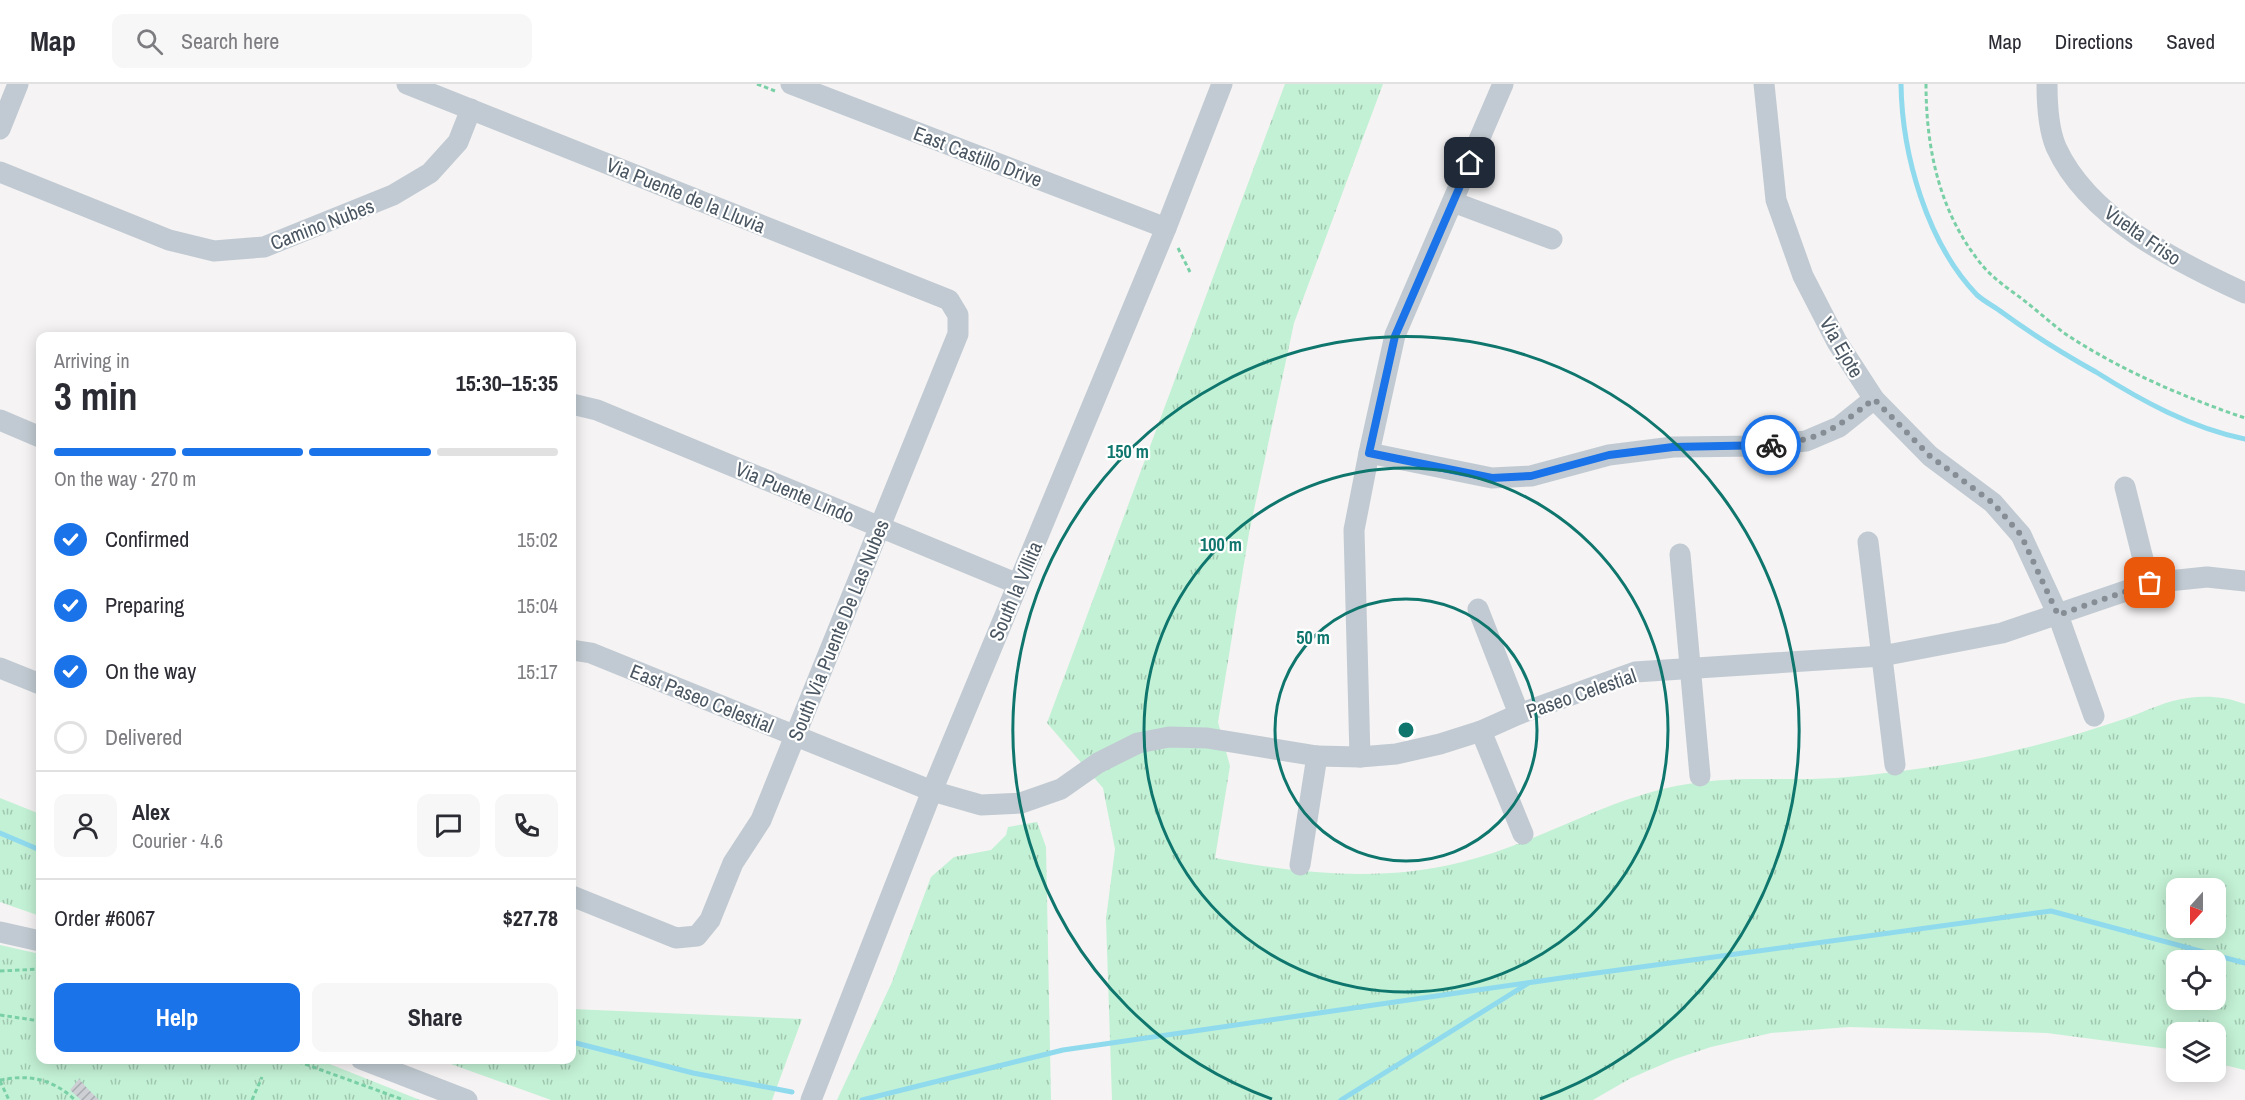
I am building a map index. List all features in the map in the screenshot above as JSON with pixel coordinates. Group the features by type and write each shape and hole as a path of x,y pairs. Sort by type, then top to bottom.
{"street":[{"path":"0,129 18,84"},
{"name":"Via Puente de la Lluvia","path":"407,84 949,300 958,315"},
{"name":"East Castillo Drive","path":"791,84 1163,235"},
{"name":"South la Villita","path":"811,1100 932,791 1163,235 1222,84"},
{"path":"1360,757 1354,530 1369,453 1395,336 1503,84"},
{"name":"Via Ejote","path":"1764,84 1776,200 1799,265 1837,342 1874,399 1930,456 1993,503 2021,535 2058,615 2094,716"},
{"name":"Vuelta Friso","path":"2047,84 2047,106 2056,146 2077,181 2112,217 2193,269 2245,292"},
{"name":"Camino Nubes","path":"0,172 169,240 214,251 264,247 393,195 430,173 458,142 471,109"},
{"path":"1453,202 1552,239"},
{"name":"South Via Puente De Las Nubes","path":"576,898 676,938 697,936 710,920 733,863 761,820 958,334 958,315"},
{"path":"1369,453 1492,478 1531,476 1609,455 1673,447 1760,446 1806,441 1839,427 1874,399"},
{"name":"Via Puente Lindo","path":"576,405 597,410 1018,584"},
{"path":"0,420 36,435"},
{"path":"2125,487 2150,583"},
{"path":"1868,542 1895,765"},
{"path":"1680,554 1692,667 1700,776"},
{"name":"Paseo Celestial","path":"932,791 981,805 1021,804 1061,789 1098,763 1138,743 1169,737 1207,738 1317,756 1360,757 1407,752 1481,731 1519,714 1635,672 1882,656 2002,633 2150,583 2207,577 2245,581"},
{"path":"1478,609 1519,714"},
{"name":"East Paseo Celestial","path":"576,651 591,653 932,791"},
{"path":"0,668 36,682"},
{"path":"1481,731 1523,834"},
{"path":"1300,865 1317,756"},
{"path":"0,932 36,940"},
{"path":"374,1064 467,1100"}],"path":[{"path":"1926,84 1930,145 1942,193 1966,243 1990,276 2065,333 2097,353 2177,391 2245,418"},
{"path":"1163,235 1178,249 1190,272"},
{"path":"0,971 36,969"},
{"path":"0,1015 36,1020"},
{"path":"305,1064 405,1100"},
{"path":"9,1100 0,1081 19,1077 39,1079 63,1090 75,1100"},
{"path":"252,1100 262,1077"}],"green space":[{"path":"1285,84 1383,84 1294,323 1249,533 1218,722 1230,766 1215,858 1277,868 1338,874 1400,872 1431,868 1491,854 1602,809 1659,790 1706,782 1743,779 1836,778 1929,767 2060,739 2180,699 2224,698 2245,704 2245,1070 2226,1065 2226,1022 2166,1022 2166,1049 2047,1033 1849,1027 1771,1033 1711,1047 1675,1059 1631,1078 1593,1100 1112,1100 1106,919 1115,849 1103,788 1047,723"},
{"path":"0,798 36,812 36,915 0,902"},
{"path":"1037,822 1046,847 1051,1100 837,1100 892,982 931,877 954,857 991,850 1006,835 1008,827"},
{"path":"0,945 36,953 36,1064 330,1064 420,1100 0,1100"},
{"path":"576,1009 802,1019 772,1100 551,1100 451,1064 576,1064"}],"building":[{"path":"79,1079 99,1100 81,1100 70,1090"}],"waterway":[{"path":"1901,84 1906,140 1921,197 1944,250 1959,274 1977,295 2049,344 2149,403 2186,421 2245,439"},
{"path":"0,833 36,848"},
{"path":"862,1100 1063,1050 1582,975 2051,911 2245,963"},
{"path":"1341,1100 1527,984"},
{"path":"576,1043 693,1073 792,1092"}],"way so far":[{"path":"1771,445 1806,441 1839,427 1874,399 1930,456 1993,503 2021,535 2058,615 2150,583"}],"route":[{"path":"1470,163 1395,336 1369,453 1492,478 1531,476 1609,455 1673,447 1771,445"}]}
